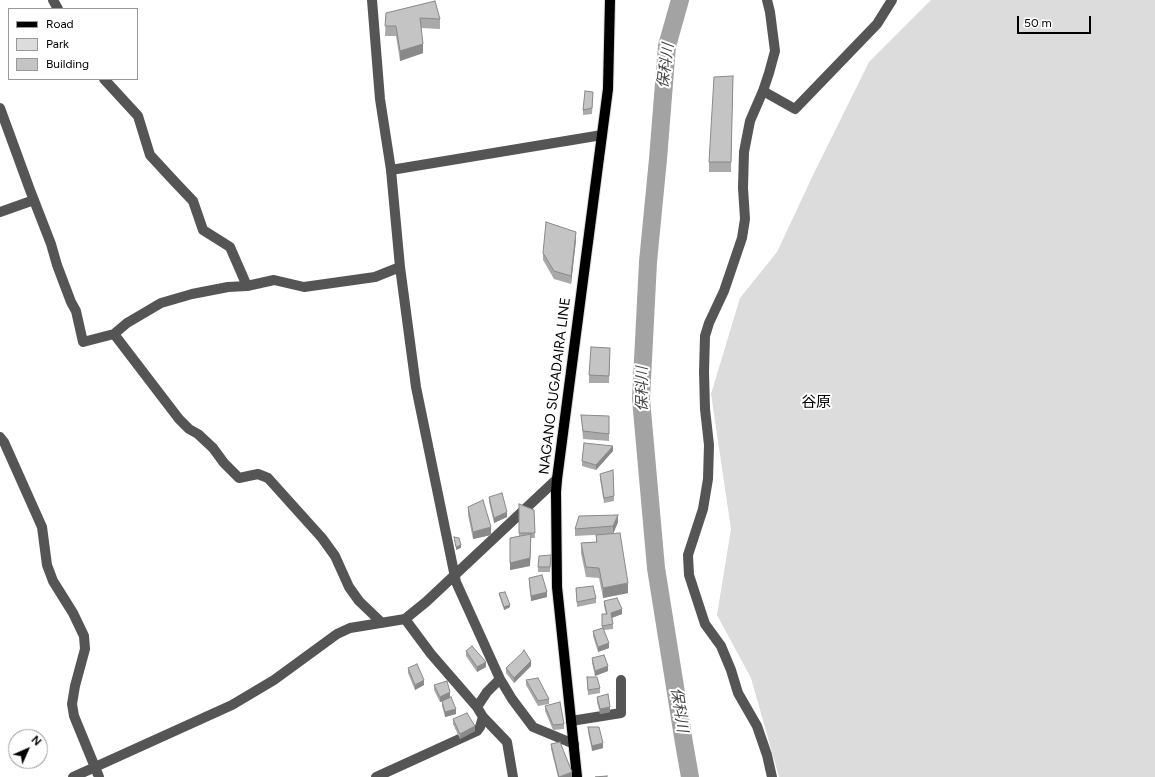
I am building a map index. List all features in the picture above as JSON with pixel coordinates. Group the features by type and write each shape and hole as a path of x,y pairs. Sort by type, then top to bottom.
{"main road":[{"name":"NAGANO SUGADAIRA LINE","path":"577,777 557,587 557,479 608,89 610,0"}],"street":[{"path":"372,0 380,99 391,170 400,268 416,387 456,582 500,679 532,727 574,744"},
{"path":"767,0 775,51 763,91 750,121 744,152 743,188 746,219 742,238 724,291 709,323 705,336 704,372 705,409 709,445 708,479 703,509 688,556 689,575 705,624 721,646 732,670 738,693 757,726 767,755 772,777"},
{"path":"763,91 795,108 877,24 892,0"},
{"path":"105,80 138,116 150,155 193,201 203,230 230,247 247,286"},
{"path":"0,108 51,244 57,265 76,311 83,342 114,334 127,323 161,303 192,294 228,287 247,286 274,280 304,287 375,277 400,268"},
{"path":"391,170 602,135"},
{"path":"0,212 34,200"},
{"path":"114,334 179,419 213,448 224,463 239,478 258,474 268,478 322,538 335,556 349,587 359,601 382,623"},
{"path":"0,437 4,442 42,528 48,566 53,580 73,613 84,636 86,649 75,686 72,704 74,716 99,777"},
{"path":"72,777 232,705 274,680 337,634 350,628 405,619 426,602 454,574 557,479"},
{"path":"405,619 483,717 507,742 512,777"},
{"path":"477,708 487,692 500,679"},
{"path":"571,721 621,713 621,680"},
{"path":"376,777 477,731 483,717"}],"green space":[{"path":"931,0 1155,0 1155,777 779,777 751,678 717,615 731,529 711,394 740,298 777,252 869,62"}],"building":[{"path":"435,1 440,19 420,18 423,44 400,51 396,26 385,26 386,13"},
{"path":"733,76 731,162 709,162 714,77"},
{"path":"585,91 593,92 592,108 583,110"},
{"path":"546,222 576,232 571,276 554,271 543,253"},
{"path":"591,347 610,348 609,376 589,375"},
{"path":"581,415 609,416 609,434 583,431"},
{"path":"584,443 613,446 596,465 582,461"},
{"path":"613,470 614,496 604,498 600,474"},
{"path":"502,493 507,512 494,518 489,497"},
{"path":"483,500 491,527 473,532 468,507"},
{"path":"519,504 534,510 535,533 519,533"},
{"path":"618,515 613,526 575,529 579,516"},
{"path":"620,533 628,583 603,588 599,568 586,567 581,543 597,542 596,535"},
{"path":"531,534 530,558 510,563 510,538"},
{"path":"454,537 459,538 461,545 456,547"},
{"path":"551,555 550,567 538,567 539,556"},
{"path":"542,575 547,592 531,596 529,578"},
{"path":"593,586 596,598 577,602 576,588"},
{"path":"505,592 510,605 504,607 499,593"},
{"path":"617,598 622,609 611,613 613,624 602,626 602,614 607,614 604,601"},
{"path":"603,628 609,643 598,647 593,631"},
{"path":"472,646 486,662 477,667 466,651"},
{"path":"524,650 531,661 514,678 506,668"},
{"path":"604,655 608,666 595,671 592,658"},
{"path":"417,664 424,680 415,685 408,668"},
{"path":"587,677 597,677 600,688 588,690"},
{"path":"538,678 549,699 538,701 526,680"},
{"path":"447,681 450,692 440,697 434,685"},
{"path":"608,694 610,707 600,709 597,697"},
{"path":"451,697 456,709 445,712 442,701"},
{"path":"560,702 564,724 553,725 545,706"},
{"path":"467,713 475,726 460,734 453,719"},
{"path":"588,727 599,727 603,743 592,746"},
{"path":"560,742 572,772 559,777 551,744"}],"waterway":[{"name":"保科川","path":"680,0 667,46 648,262 641,399 656,568 690,777"}],"district":[{"name":"谷原","path":"816,403"}]}
